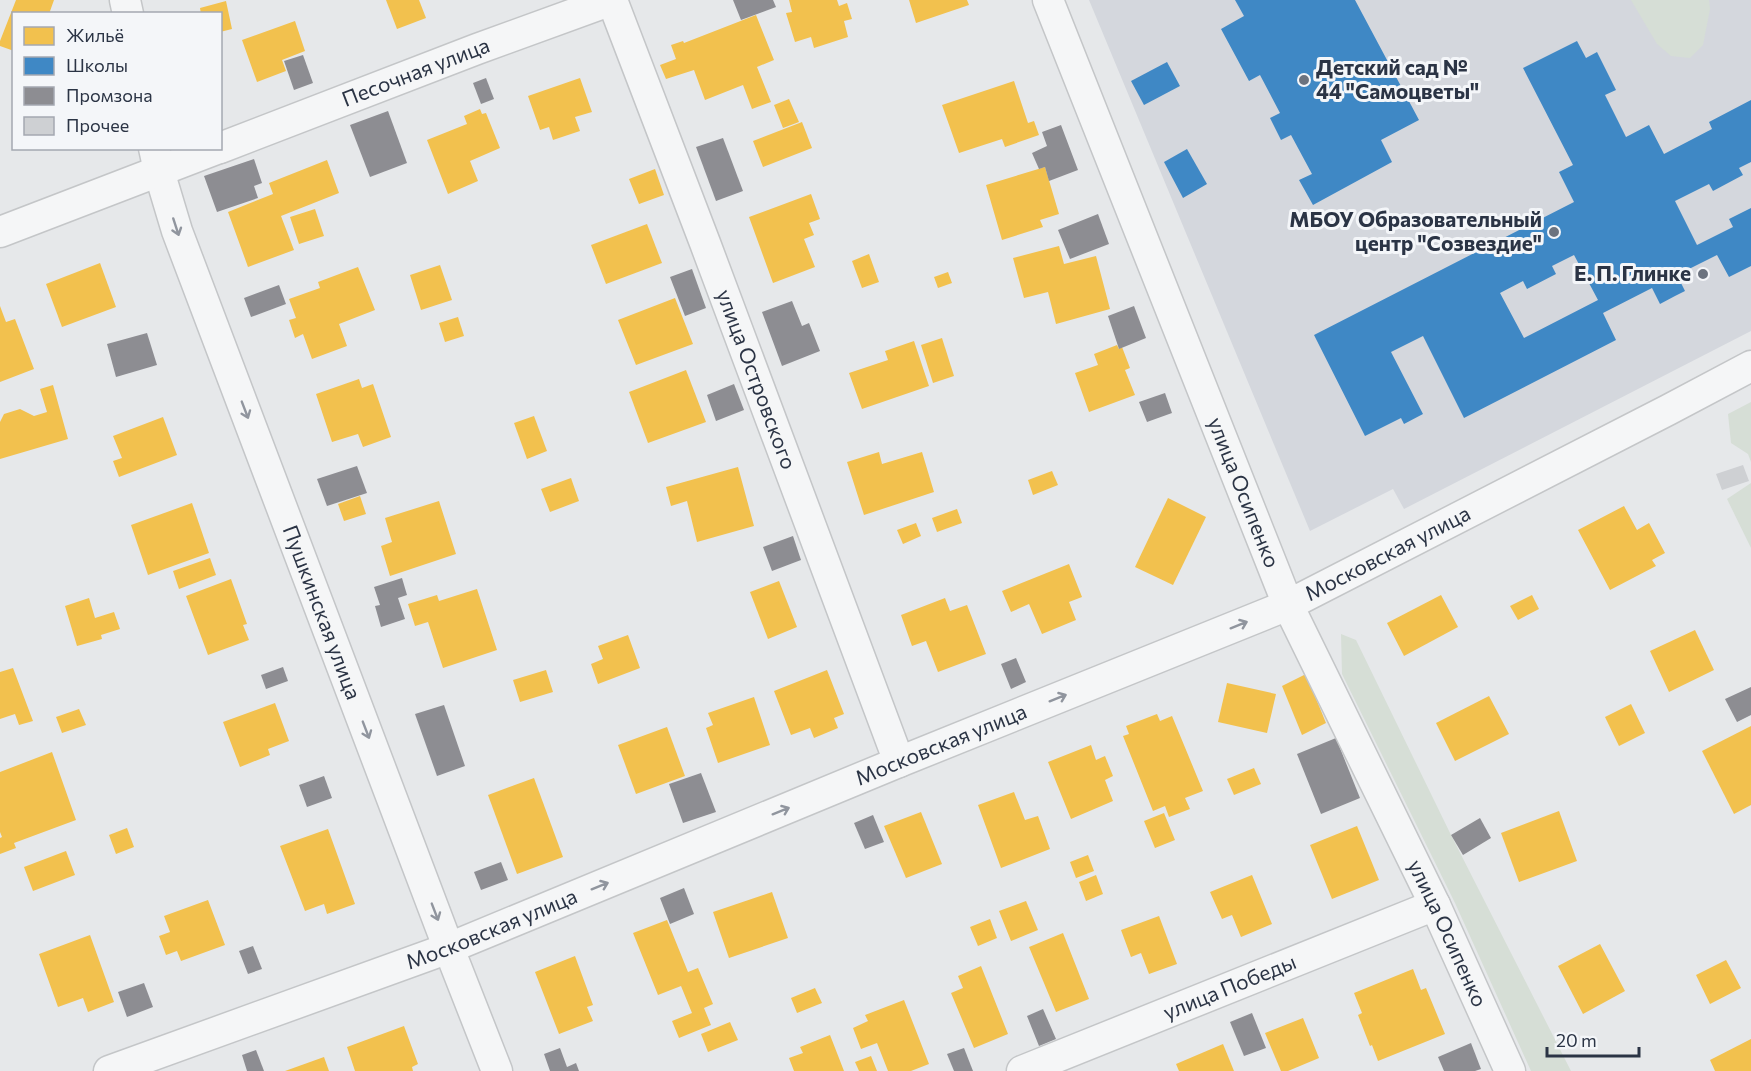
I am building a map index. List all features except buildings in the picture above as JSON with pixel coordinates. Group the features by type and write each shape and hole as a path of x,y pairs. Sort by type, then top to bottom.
{"street":[{"name":"Песочная улица","path":"222,147 477,49 612,0"},
{"name":"улица Островского","path":"612,0 899,762"},
{"name":"улица Осипенко","path":"1048,0 1288,605 1435,905 1510,1071"},
{"name":"Песочная улица","path":"0,232 157,160 210,150"},
{"name":"Пушкинская улица","path":"157,160 177,231 497,1071"},
{"name":"Московская улица","path":"109,1071 449,948 899,762 1288,605 1751,366"},
{"name":"улица Победы","path":"1023,1071 1435,905"}],"shaded area":[{"name":"МБОУ Образовательный центр \"Созвездие\"","path":"1089,0 1751,0 1751,331 1404,509 1393,489 1310,531"},
{"path":"1631,0 1709,0 1710,9 1703,45 1690,58 1671,56 1657,44"},
{"path":"1751,402 1751,462 1748,454 1731,443 1728,414"},
{"path":"1751,483 1751,548 1727,499"},
{"path":"1341,634 1356,640 1451,835 1571,1071 1531,1071 1455,903 1342,674"}],"place":[{"name":"Детский сад № 44 \"Самоцветы\"","path":"1304,80"},
{"name":"МБОУ Образовательный центр \"Созвездие\"","path":"1554,232"},
{"name":"Е. П. Глинке","path":"1703,274"}]}
